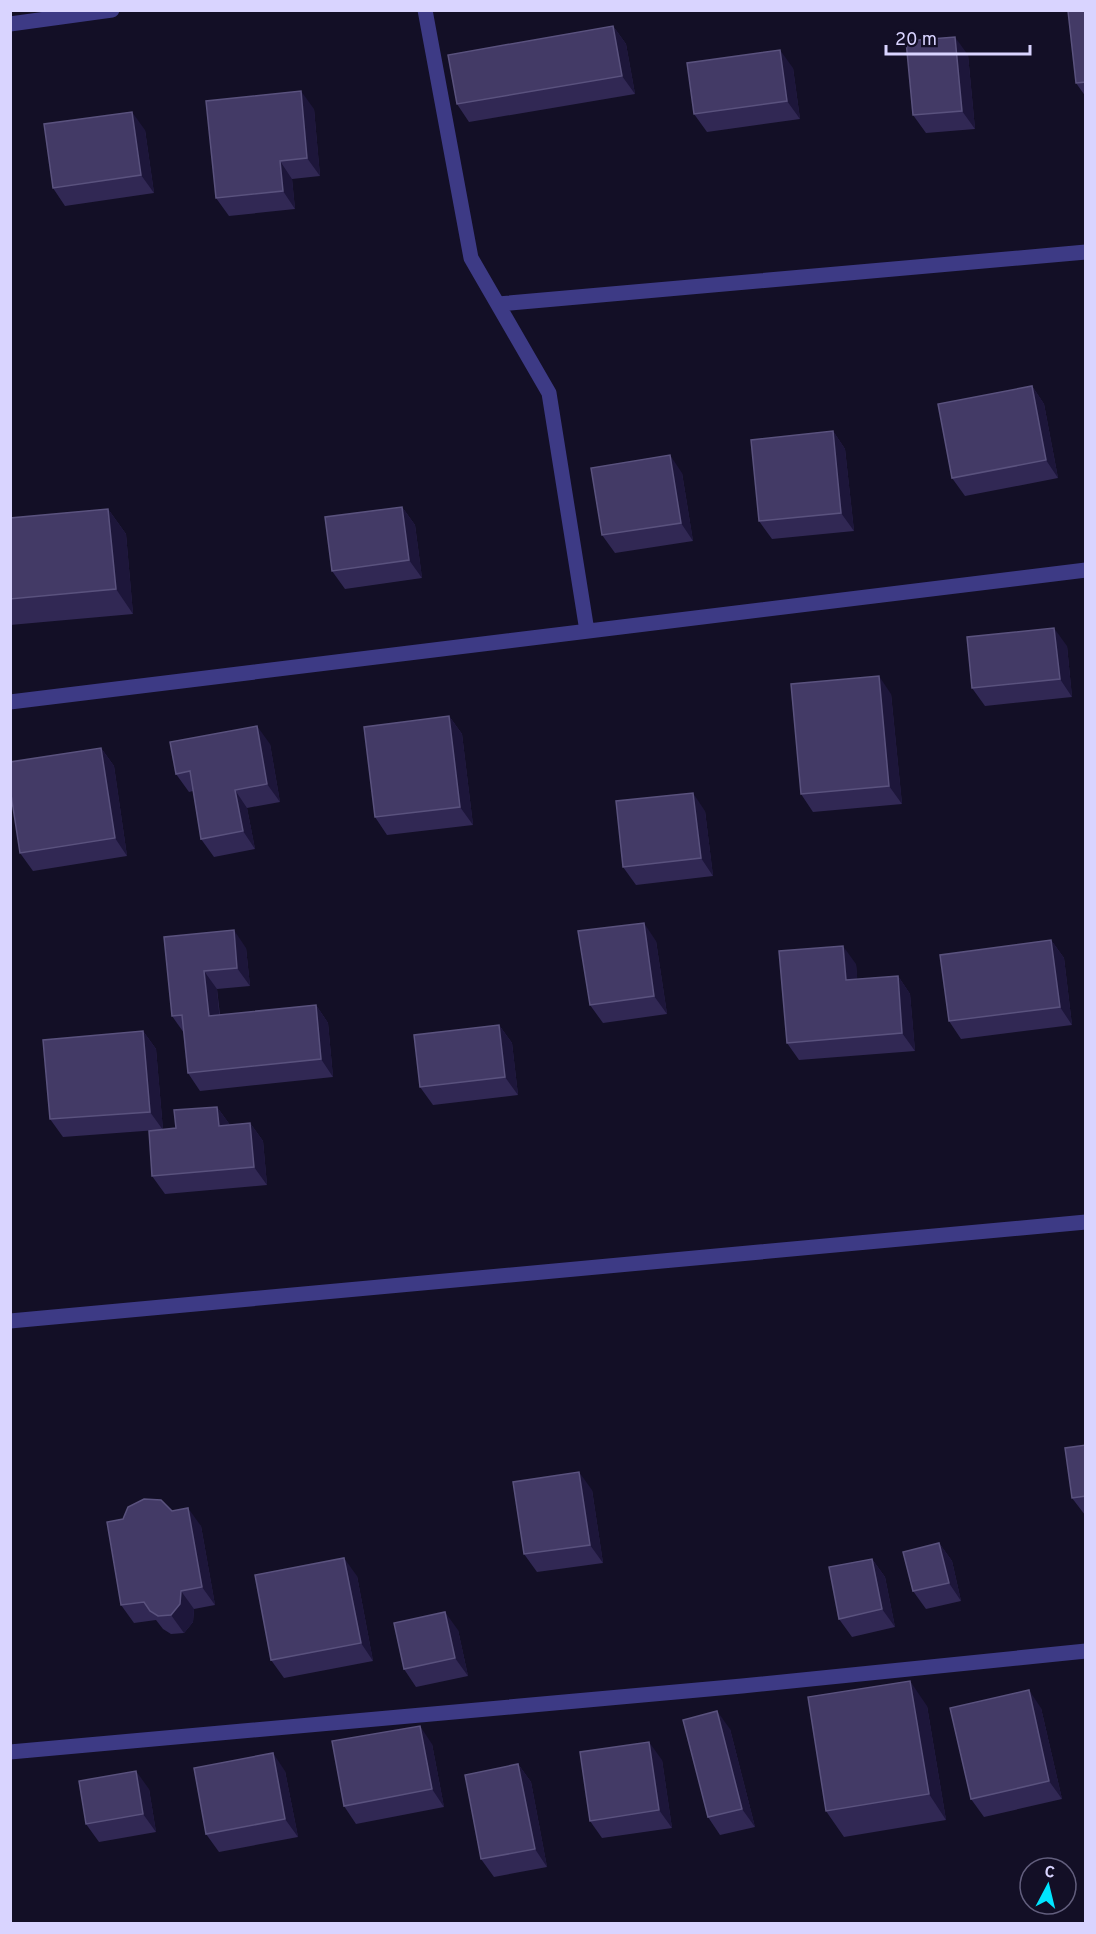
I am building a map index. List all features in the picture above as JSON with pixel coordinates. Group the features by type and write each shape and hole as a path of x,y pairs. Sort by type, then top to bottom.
{"street":[{"path":"10,24 112,10"},
{"path":"425,10 471,258 549,393 587,631"},
{"path":"498,304 1086,252"},
{"path":"10,702 1086,570"},
{"path":"10,1321 1086,1222"},
{"path":"10,1752 742,1686 1086,1651"}],"building":[{"path":"1086,10 1086,82 1076,83 1068,11"},
{"path":"613,26 622,76 457,104 448,55"},
{"path":"955,37 962,111 913,115 906,41"},
{"path":"780,50 787,101 694,114 687,63"},
{"path":"301,91 307,158 280,161 283,191 216,198 206,101"},
{"path":"132,112 141,175 53,188 44,124"},
{"path":"1032,386 1046,460 952,478 938,404"},
{"path":"833,431 841,513 759,521 751,440"},
{"path":"670,455 681,523 602,535 591,468"},
{"path":"402,507 409,560 332,571 325,517"},
{"path":"108,509 116,589 10,599 10,518"},
{"path":"1054,628 1060,679 972,688 967,637"},
{"path":"879,676 889,786 801,794 791,684"},
{"path":"449,716 460,807 375,817 364,727"},
{"path":"257,726 267,784 235,790 243,831 201,839 190,771 176,774 170,742"},
{"path":"101,748 115,838 20,853 10,788 10,762"},
{"path":"693,793 701,858 623,867 616,801"},
{"path":"644,923 654,996 590,1005 578,931"},
{"path":"234,930 237,968 204,971 209,1016 316,1005 321,1059 188,1073 182,1015 172,1016 164,937"},
{"path":"1051,940 1060,1007 949,1021 940,955"},
{"path":"843,946 846,980 898,976 902,1033 787,1043 779,951"},
{"path":"499,1025 505,1077 420,1087 414,1035"},
{"path":"143,1031 150,1112 50,1119 43,1040"},
{"path":"217,1107 219,1126 250,1123 254,1167 152,1176 149,1131 176,1128 174,1110"},
{"path":"1086,1445 1086,1496 1072,1498 1065,1448"},
{"path":"579,1472 590,1545 524,1554 513,1482"},
{"path":"144,1499 161,1500 172,1511 188,1508 202,1587 181,1591 180,1604 171,1615 158,1616 150,1611 144,1602 121,1605 107,1522 123,1519 128,1507"},
{"path":"939,1543 949,1583 913,1591 903,1552"},
{"path":"344,1558 361,1643 271,1660 255,1575"},
{"path":"872,1559 882,1609 839,1619 829,1567"},
{"path":"445,1612 455,1658 404,1669 394,1623"},
{"path":"910,1681 929,1794 826,1811 808,1697"},
{"path":"1029,1690 1049,1781 971,1799 950,1708"},
{"path":"717,1711 742,1809 708,1817 683,1720"},
{"path":"420,1726 432,1789 344,1806 332,1741"},
{"path":"649,1742 659,1810 590,1821 580,1752"},
{"path":"273,1753 285,1819 206,1834 194,1768"},
{"path":"518,1764 535,1849 481,1859 465,1775"},
{"path":"136,1771 143,1814 86,1824 79,1781"}]}
